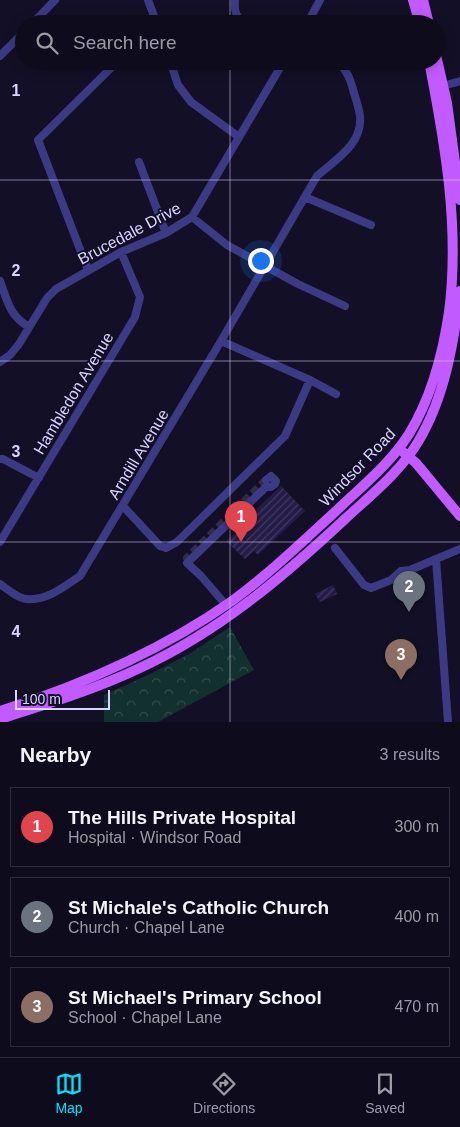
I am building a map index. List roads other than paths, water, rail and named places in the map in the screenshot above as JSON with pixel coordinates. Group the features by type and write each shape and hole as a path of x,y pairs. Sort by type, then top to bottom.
{"main road":[{"path":"413,0 417,15"},
{"path":"423,0 427,15"},
{"name":"Windsor Road","path":"0,711 63,690 130,661 177,636 226,605 288,555 399,448 416,421 431,384 450,312 454,231 451,180 431,70"},
{"path":"439,70 447,103 460,200"},
{"name":"Windsor Road","path":"0,719 78,695 144,667 188,643 233,614 297,564 409,457 419,441 435,408 451,352 460,290"},
{"path":"399,448 416,463 460,516"},
{"path":"188,643 192,636 218,616 226,605 232,606 256,597"}],"street":[{"path":"40,15 54,0"},
{"path":"148,0 154,15"},
{"path":"236,0 234,7 236,15"},
{"path":"312,15 320,0"},
{"path":"0,56 15,41"},
{"path":"88,270 38,140 109,70"},
{"path":"173,70 178,85 191,102 239,137"},
{"name":"Brucedale Drive","path":"0,362 20,344 47,298 56,289 121,252 166,233 192,217 279,70"},
{"name":"Arndill Avenue","path":"0,584 26,600 56,592 80,576 221,341 304,196 317,176 342,156 351,145 358,130 360,117 350,78 343,70"},
{"path":"435,70 437,79 443,86 460,81"},
{"path":"139,162 166,233"},
{"path":"304,196 371,225"},
{"path":"192,217 227,245 264,266 345,306"},
{"name":"Hambledon Avenue","path":"0,542 135,317 140,297 121,252"},
{"path":"0,281 13,314 18,320 29,327"},
{"path":"221,341 310,380 336,394"},
{"path":"123,506 160,546 166,548 177,542 285,436 310,380"},
{"path":"0,459 39,478"},
{"path":"226,605 187,563 266,487 271,487 275,484 276,480 271,476 266,480"},
{"path":"335,548 368,588 391,580 400,570 410,570 460,549"},
{"path":"436,559 448,722"},
{"path":"192,564 201,573 201,576"}],"tunnel":[{"path":"190,561 187,558 266,480"}],"place":[{"name":"The Hills Private Hospital","path":"241,542"},
{"name":"St Michale's Catholic Church","path":"409,612"},
{"name":"St Michael's Primary School","path":"401,680"}]}
